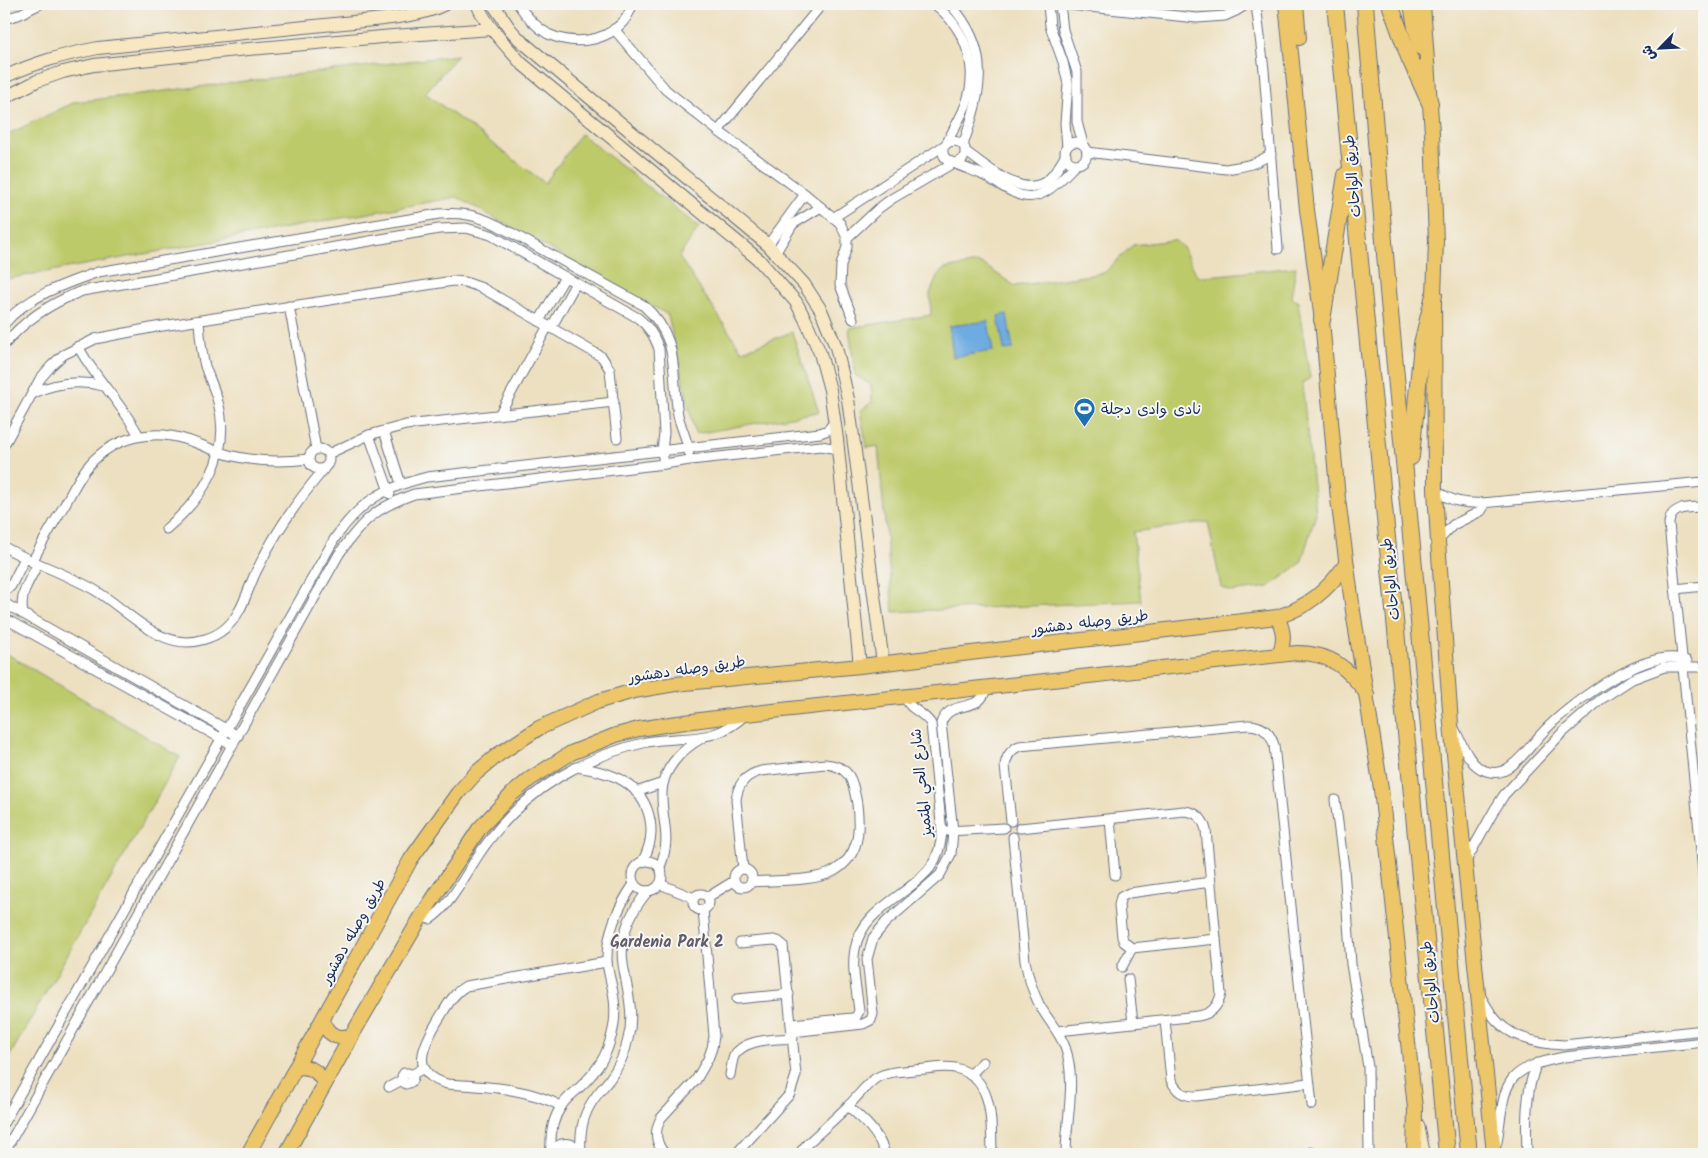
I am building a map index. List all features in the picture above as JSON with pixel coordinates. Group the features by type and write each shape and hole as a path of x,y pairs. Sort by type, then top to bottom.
{"highway":[{"name":"طريق الواحات","path":"1335,4 1447,1154"},
{"name":"طريق الواحات","path":"1365,4 1388,291 1469,1154"},
{"path":"1390,4 1409,57 1430,103"},
{"path":"1322,320 1350,153"},
{"path":"1407,497 1422,344 1434,295"}],"main road":[{"path":"1286,4 1307,210 1322,320 1331,439 1346,564 1382,789 1415,1108 1414,1154"},
{"path":"1296,4 1300,71 1296,92"},
{"path":"1411,4 1415,28 1428,65"},
{"path":"1424,4 1436,242 1434,295 1435,490 1438,541 1451,724 1495,1154"},
{"name":"طريق وصله دهشور","path":"248,1154 411,858 458,793 476,773 515,742 539,728 575,710 599,701 634,691 675,684 860,666 1277,616 1286,614 1313,600 1331,585 1346,564"},
{"path":"1277,616 1284,641 1279,655"},
{"path":"286,1154 324,1084 421,917 479,829 512,794 550,765 590,745 639,729 746,714 1279,655 1311,653 1328,658 1345,668 1367,694"},
{"path":"323,1018 326,1028 333,1035 342,1038 352,1035"},
{"path":"295,1068 304,1067 313,1070 320,1076 324,1084"}],"street":[{"path":"4,19 18,15 40,4"},
{"path":"4,77 32,64 98,48 383,19 419,14 445,4"},
{"path":"477,4 492,30 521,63 762,263 796,302 813,336 828,380 835,421 860,666"},
{"path":"493,4 520,40 772,249 804,284 816,302 826,319 836,347 848,399 883,663"},
{"path":"518,4 534,24 548,34 564,40 580,41 598,38 622,24 633,4"},
{"path":"718,131 822,4"},
{"path":"934,4 947,16 962,37 968,49 971,66 971,85 967,102 943,149 945,158 991,178 1017,194 1028,196 1042,194 1049,190 1076,164 1083,161 1087,155 1077,122 1078,85 1075,63 1063,30 1060,4 1197,18 1225,16 1247,4"},
{"path":"847,238 879,208 893,198 963,158 964,148 978,100 980,65 970,32 950,4"},
{"path":"1048,4 1050,26 1063,62 1068,84 1065,122 1066,151 1069,161 1076,164"},
{"path":"1256,4 1264,70 1278,249"},
{"path":"614,29 666,90 718,131 805,194 840,223 847,238 841,264 840,285 853,319"},
{"path":"4,98 37,81 63,72 94,65 393,36 492,30"},
{"path":"1068,84 1078,85"},
{"path":"588,120 601,106"},
{"path":"833,218 952,140 958,141 964,148 1011,182 1027,187 1036,186 1050,178 1066,151 1075,142 1085,148 1226,169 1245,167 1271,154"},
{"path":"772,249 805,194"},
{"path":"762,263 793,224 821,207"},
{"path":"4,324 42,294 64,283 98,272 439,214 469,214 497,224 643,305 653,314 664,330 671,348 678,414 690,460"},
{"path":"4,345 27,321 44,308 62,298 82,291 439,229 466,228 492,235 638,318 648,326 655,337 659,349 664,464"},
{"path":"539,321 565,277"},
{"path":"4,445 40,379 51,366 63,355 95,339 199,320 459,281 471,283 482,288 597,354 605,361 610,370 617,438"},
{"path":"499,415 576,283"},
{"path":"289,306 316,449"},
{"path":"166,530 184,514 199,496 211,475 219,452 220,411 203,356 199,320"},
{"path":"78,346 87,363 121,406 139,436"},
{"path":"32,394 51,386 72,382 104,386"},
{"path":"328,454 384,431 418,424 614,402"},
{"path":"4,1122 335,538 356,511 387,489 427,476 820,434 828,430 835,421"},
{"path":"384,431 401,484"},
{"path":"4,592 32,562 89,465 112,446 150,434 185,439 239,458 266,461 309,459"},
{"path":"369,436 393,502"},
{"path":"4,1154 339,554 365,520 393,502 414,494 821,446 838,451"},
{"path":"4,547 94,590 111,600 151,631 164,638 178,642 192,642 208,638 224,630 240,611 270,543 299,499 324,468 329,460 328,454 323,450 316,449 311,453 310,463 314,468 324,468"},
{"path":"1435,490 1452,500 1482,503 1704,482"},
{"path":"1438,541 1453,525 1481,511 1483,508 1482,503"},
{"path":"1704,507 1678,510 1674,512 1669,520 1701,818 1704,882"},
{"path":"850,558 870,556"},
{"path":"23,614 23,591 32,562"},
{"path":"1675,589 1704,586"},
{"path":"4,603 238,736"},
{"path":"4,618 233,745"},
{"path":"1451,724 1474,765 1485,771 1503,771 1514,765 1548,726 1569,708 1615,677 1640,665 1662,658 1700,666"},
{"path":"1465,863 1494,809 1504,795 1560,735 1600,700 1620,686 1632,679 1683,663"},
{"path":"1615,677 1620,686"},
{"name":"شارع الحي المتميز","path":"822,1025 864,1024 871,1020 873,1014 868,969 869,948 879,929 940,875 946,865 953,843 941,723 950,710 979,702 983,699 986,688"},
{"name":"شارع الحي المتميز","path":"730,1075 734,1057 745,1045 858,1015 854,959 858,938 863,928 878,911 930,867 939,850 942,832 931,724 925,716 909,705 906,697"},
{"path":"421,917 430,919 442,910 484,846 511,815 542,789 576,767 610,752 637,745 665,740 702,737 727,730 746,714"},
{"path":"931,724 941,723"},
{"path":"1013,837 1006,834 1008,824 1005,766 1008,756 1019,746 1248,725 1255,725 1268,732 1274,745 1312,1105"},
{"path":"660,867 652,861 642,862 635,866 632,873 634,884 640,890 648,891 657,888 660,884 662,876 660,867 664,857 667,835 662,803 662,784 670,767 681,753 702,737"},
{"path":"734,881 743,887 748,886 751,882 814,878 830,873 844,863 856,845 860,825 854,786 847,772 833,765 825,764 761,771 753,773 746,778 737,792 736,800 742,869"},
{"path":"576,767 610,775 619,779 636,792 647,810 652,831 647,852 642,862"},
{"path":"636,792 662,784"},
{"path":"1335,800 1344,868 1351,964 1368,1067 1369,1154"},
{"path":"1020,828 1180,811 1197,814 1201,818 1206,830 1221,994 1216,1008 1205,1015 1058,1031"},
{"path":"1110,819 1115,875"},
{"path":"942,832 1017,822 1020,828 1019,833 1013,837"},
{"path":"1013,837 1028,976 1040,1006 1058,1031 1066,1049 1071,1089 1066,1133 1066,1154"},
{"path":"734,881 736,872 742,869 748,870 751,874 751,882"},
{"path":"708,897 734,881"},
{"path":"1211,882 1125,894 1119,901 1119,905 1122,937 1124,942 1132,948 1216,939"},
{"path":"551,1154 552,1129 555,1117 561,1106 592,1076 608,1047 613,1031 614,998 607,962 608,945 617,913 624,898 634,884"},
{"path":"660,884 694,898"},
{"path":"908,887 916,896"},
{"path":"581,1153 582,1125 586,1112 592,1100 618,1066 628,1040 632,1011 622,947 630,916 648,891"},
{"path":"703,910 696,908 693,904 694,898 702,894 708,897"},
{"path":"703,910 708,906 708,897"},
{"path":"665,1154 657,1142 657,1126 661,1118 703,1070 708,1060 714,1036 703,910"},
{"path":"736,1154 786,1099 793,1088 796,1075 784,948 781,942 774,940 740,943"},
{"path":"1122,967 1132,948"},
{"path":"561,1106 540,1096 517,1090 447,1084 437,1081 424,1068 423,1049 450,1000 460,990 473,984 607,962"},
{"path":"1128,979 1133,1023"},
{"path":"1478,992 1499,1023 1514,1033 1541,1044 1564,1045 1691,1033 1704,1030"},
{"path":"737,999 789,994"},
{"path":"1165,1020 1171,1080 1180,1093 1196,1096 1309,1083"},
{"path":"1691,1033 1692,1044"},
{"path":"1633,1039 1633,1049"},
{"path":"1495,1154 1505,1092 1510,1081 1518,1072 1537,1063 1564,1057 1704,1042"},
{"path":"970,1075 983,1062"},
{"path":"1527,1154 1529,1094 1537,1063"},
{"path":"799,1154 807,1144 872,1082 886,1074 945,1067 955,1068 970,1075 981,1084 989,1103 992,1154"},
{"path":"389,1087 402,1080 404,1073 408,1072 412,1075 424,1068"},
{"path":"848,1106 874,1130 885,1154"},
{"path":"1415,1108 1424,1154"},
{"path":"551,1154 556,1147 565,1143 574,1145 581,1153"}],"green space":[{"path":"458,55 425,93 545,183 581,134 699,227 679,257 742,351 792,332 819,412 695,434 668,315 457,197 7,279 4,284 4,136 75,102"},
{"name":"نادى وادى دجلة","path":"1174,240 1182,246 1198,277 1296,267 1291,297 1298,302 1310,378 1302,383 1316,514 1301,563 1269,587 1231,592 1221,587 1208,522 1133,532 1141,601 893,612 878,446 867,448 860,411 872,402 871,385 855,375 849,328 931,315 930,293 938,275 944,269 977,263 984,265 1015,286 1104,273 1133,245"},
{"path":"4,652 180,757 4,1066"}],"water":[{"path":"1007,314 1013,349 1004,350 998,316"},
{"path":"988,321 993,351 953,357 949,326"}],"place":[{"name":"نادى وادى دجلة","path":"1085,428"}],"district":[{"name":"Gardenia Park 2","path":"667,941"}]}
